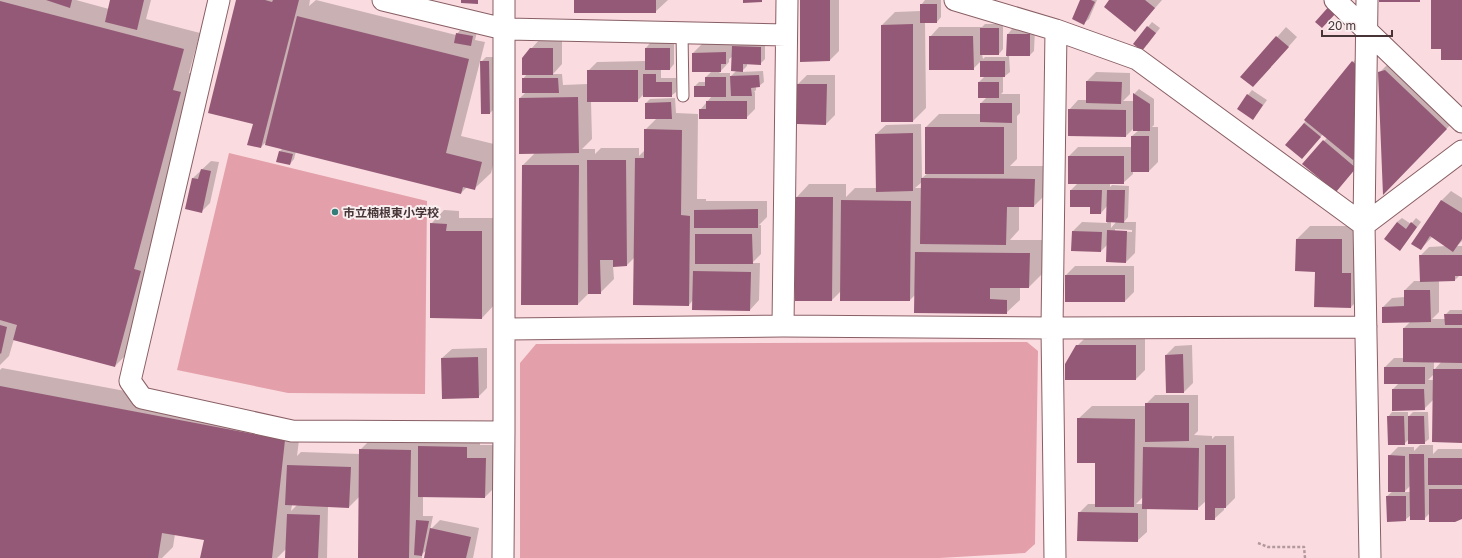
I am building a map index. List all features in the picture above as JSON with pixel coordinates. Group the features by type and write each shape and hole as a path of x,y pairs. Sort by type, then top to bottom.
{"street":[{"path":"218,0 130,381 142,398 292,431 504,432"},
{"path":"383,0 504,29 786,36"},
{"path":"503,558 504,0"},
{"path":"783,326 787,0"},
{"path":"955,0 1056,30 1137,59 1364,225"},
{"path":"1335,0 1368,30 1462,122"},
{"path":"1367,0 1368,30 1364,225 1370,558"},
{"path":"1054,558 1052,328 1056,30"},
{"path":"1364,225 1462,151"},
{"path":"504,329 783,326 1052,328 1366,327"}],"lane":[{"path":"682,33 683,96"}],"path":[{"path":"1258,543 1268,547 1304,547 1305,558"}],"shaded area":[{"path":"229,153 427,201 425,394 288,393 177,370"},
{"path":"1027,342 1038,351 1035,544 1025,553 939,558 520,558 520,363 536,344"}],"building":[{"path":"46,0 72,0 70,8"},
{"path":"110,0 144,0 137,30 105,22"},
{"path":"236,0 265,0 272,2 273,0 299,0 261,148 247,145 253,124 208,113"},
{"path":"461,0 478,0 478,4 461,3"},
{"path":"574,0 656,0 656,13 574,13"},
{"path":"743,0 762,0 762,2 743,3"},
{"path":"800,0 830,0 830,61 800,62"},
{"path":"1080,0 1091,0 1095,2 1084,25 1072,19"},
{"path":"1109,0 1145,0 1155,8 1135,32 1104,7"},
{"path":"1379,0 1420,0 1420,2 1379,2"},
{"path":"1431,0 1462,0 1462,60 1441,60 1441,49 1431,49"},
{"path":"0,1 184,49 173,90 181,92 134,269 141,271 115,367 13,340 17,325 0,320"},
{"path":"920,4 937,4 937,23 920,23"},
{"path":"1331,4 1338,11 1322,28 1315,22"},
{"path":"297,16 469,59 446,153 482,162 475,190 463,187 461,194 265,145"},
{"path":"913,24 913,122 881,122 881,25"},
{"path":"1147,26 1156,33 1142,51 1133,44"},
{"path":"980,28 999,28 999,55 980,55"},
{"path":"456,33 473,36 471,46 454,43"},
{"path":"1007,34 1030,34 1030,56 1006,56"},
{"path":"929,36 973,36 974,70 929,70"},
{"path":"1276,36 1289,47 1253,87 1240,77"},
{"path":"732,46 761,47 761,65 743,64 743,72 731,71"},
{"path":"530,48 553,48 553,75 522,75 522,58"},
{"path":"645,48 670,48 670,70 645,70"},
{"path":"726,52 726,64 721,64 721,72 692,72 692,53"},
{"path":"480,61 489,61 490,114 481,114"},
{"path":"980,61 1005,61 1005,77 980,77"},
{"path":"1352,61 1360,68 1361,151 1353,160 1304,120"},
{"path":"587,70 638,70 638,102 587,102"},
{"path":"1385,70 1447,129 1383,195 1378,72"},
{"path":"643,74 656,74 656,82 672,82 672,97 643,97"},
{"path":"759,75 760,87 751,88 752,96 731,96 730,76"},
{"path":"705,77 726,77 726,97 694,97 694,86 705,86"},
{"path":"522,78 558,78 559,93 522,93"},
{"path":"1086,81 1122,82 1121,104 1086,103"},
{"path":"978,82 999,82 999,98 978,98"},
{"path":"797,84 827,84 826,125 797,124"},
{"path":"1133,93 1150,104 1150,131 1133,131"},
{"path":"1247,94 1263,105 1253,120 1237,109"},
{"path":"578,97 579,153 519,154 519,98"},
{"path":"706,101 747,101 747,119 699,119 699,109 706,109"},
{"path":"671,102 672,119 645,119 645,103"},
{"path":"980,103 1012,103 1012,123 980,122"},
{"path":"1068,109 1126,110 1126,137 1068,136"},
{"path":"1304,123 1321,137 1302,159 1285,145"},
{"path":"925,127 1004,127 1004,174 925,174"},
{"path":"644,129 682,130 681,215 690,216 689,306 633,305 635,158 644,158"},
{"path":"913,133 913,191 876,192 875,134"},
{"path":"1131,136 1149,136 1149,172 1131,172"},
{"path":"1323,140 1356,168 1336,192 1302,164"},
{"path":"279,151 293,154 290,165 276,162"},
{"path":"1068,156 1124,156 1124,184 1068,184"},
{"path":"587,160 626,160 627,266 613,267 613,260 600,260 601,294 588,294"},
{"path":"522,165 579,165 578,305 521,305"},
{"path":"201,169 211,171 202,213 185,209 192,178 198,179"},
{"path":"921,178 1035,179 1034,207 1007,207 1006,245 920,244"},
{"path":"1070,190 1102,190 1101,214 1090,214 1090,207 1070,207"},
{"path":"1107,190 1125,190 1124,223 1106,222"},
{"path":"795,197 833,197 832,301 795,301"},
{"path":"841,200 911,201 910,301 840,301"},
{"path":"1441,200 1462,213 1462,239 1453,252 1430,236 1421,250 1411,244"},
{"path":"758,209 758,228 694,228 694,210"},
{"path":"1397,222 1406,229 1411,222 1417,227 1400,251 1384,239"},
{"path":"430,223 447,224 446,231 482,231 482,319 430,318"},
{"path":"1107,230 1127,231 1126,263 1106,262"},
{"path":"1072,231 1102,232 1101,252 1071,251"},
{"path":"695,234 752,234 753,264 695,264"},
{"path":"1296,239 1342,239 1342,273 1351,273 1351,308 1314,307 1315,272 1295,271"},
{"path":"915,252 1030,253 1029,288 990,288 990,299 1007,300 1007,314 914,313"},
{"path":"1419,255 1462,255 1462,276 1455,276 1455,281 1420,282"},
{"path":"693,271 751,272 750,311 692,310"},
{"path":"1065,275 1125,275 1125,302 1065,302"},
{"path":"1404,290 1430,290 1431,322 1382,323 1382,307 1404,306"},
{"path":"1444,314 1462,314 1462,325 1445,325"},
{"path":"0,325 7,327 1,354 0,353"},
{"path":"1403,328 1462,328 1462,363 1403,362"},
{"path":"1076,345 1136,345 1136,380 1065,380 1065,364"},
{"path":"1183,354 1184,393 1166,393 1165,355"},
{"path":"478,357 479,398 442,399 441,358"},
{"path":"1384,367 1425,367 1425,384 1384,384"},
{"path":"1433,369 1462,369 1462,443 1432,442"},
{"path":"0,386 285,440 272,558 200,558 204,540 162,533 158,558 0,558"},
{"path":"1392,389 1424,389 1425,410 1392,411"},
{"path":"1145,403 1189,403 1189,441 1145,442"},
{"path":"1387,416 1404,416 1405,445 1388,445"},
{"path":"1408,416 1424,416 1425,444 1408,444"},
{"path":"1077,418 1135,419 1134,507 1095,507 1095,463 1077,463"},
{"path":"1205,445 1226,445 1226,508 1215,508 1215,520 1205,520"},
{"path":"418,446 467,447 467,458 486,458 485,498 418,497"},
{"path":"1143,447 1199,448 1198,510 1142,509"},
{"path":"359,449 411,450 409,558 358,558"},
{"path":"1409,454 1424,454 1425,520 1410,520"},
{"path":"1388,455 1405,456 1405,492 1388,492"},
{"path":"1428,458 1462,458 1462,485 1428,485"},
{"path":"287,465 351,467 349,508 285,505"},
{"path":"1429,489 1462,489 1462,519 1455,522 1429,522"},
{"path":"1386,496 1406,496 1406,521 1387,522"},
{"path":"1078,512 1138,513 1138,542 1077,541"},
{"path":"287,514 320,515 318,558 285,558"},
{"path":"416,520 429,521 422,556 414,555"},
{"path":"430,528 471,537 466,558 424,558"}],"place":[{"name":"市立楠根東小学校","path":"335,212"}]}
